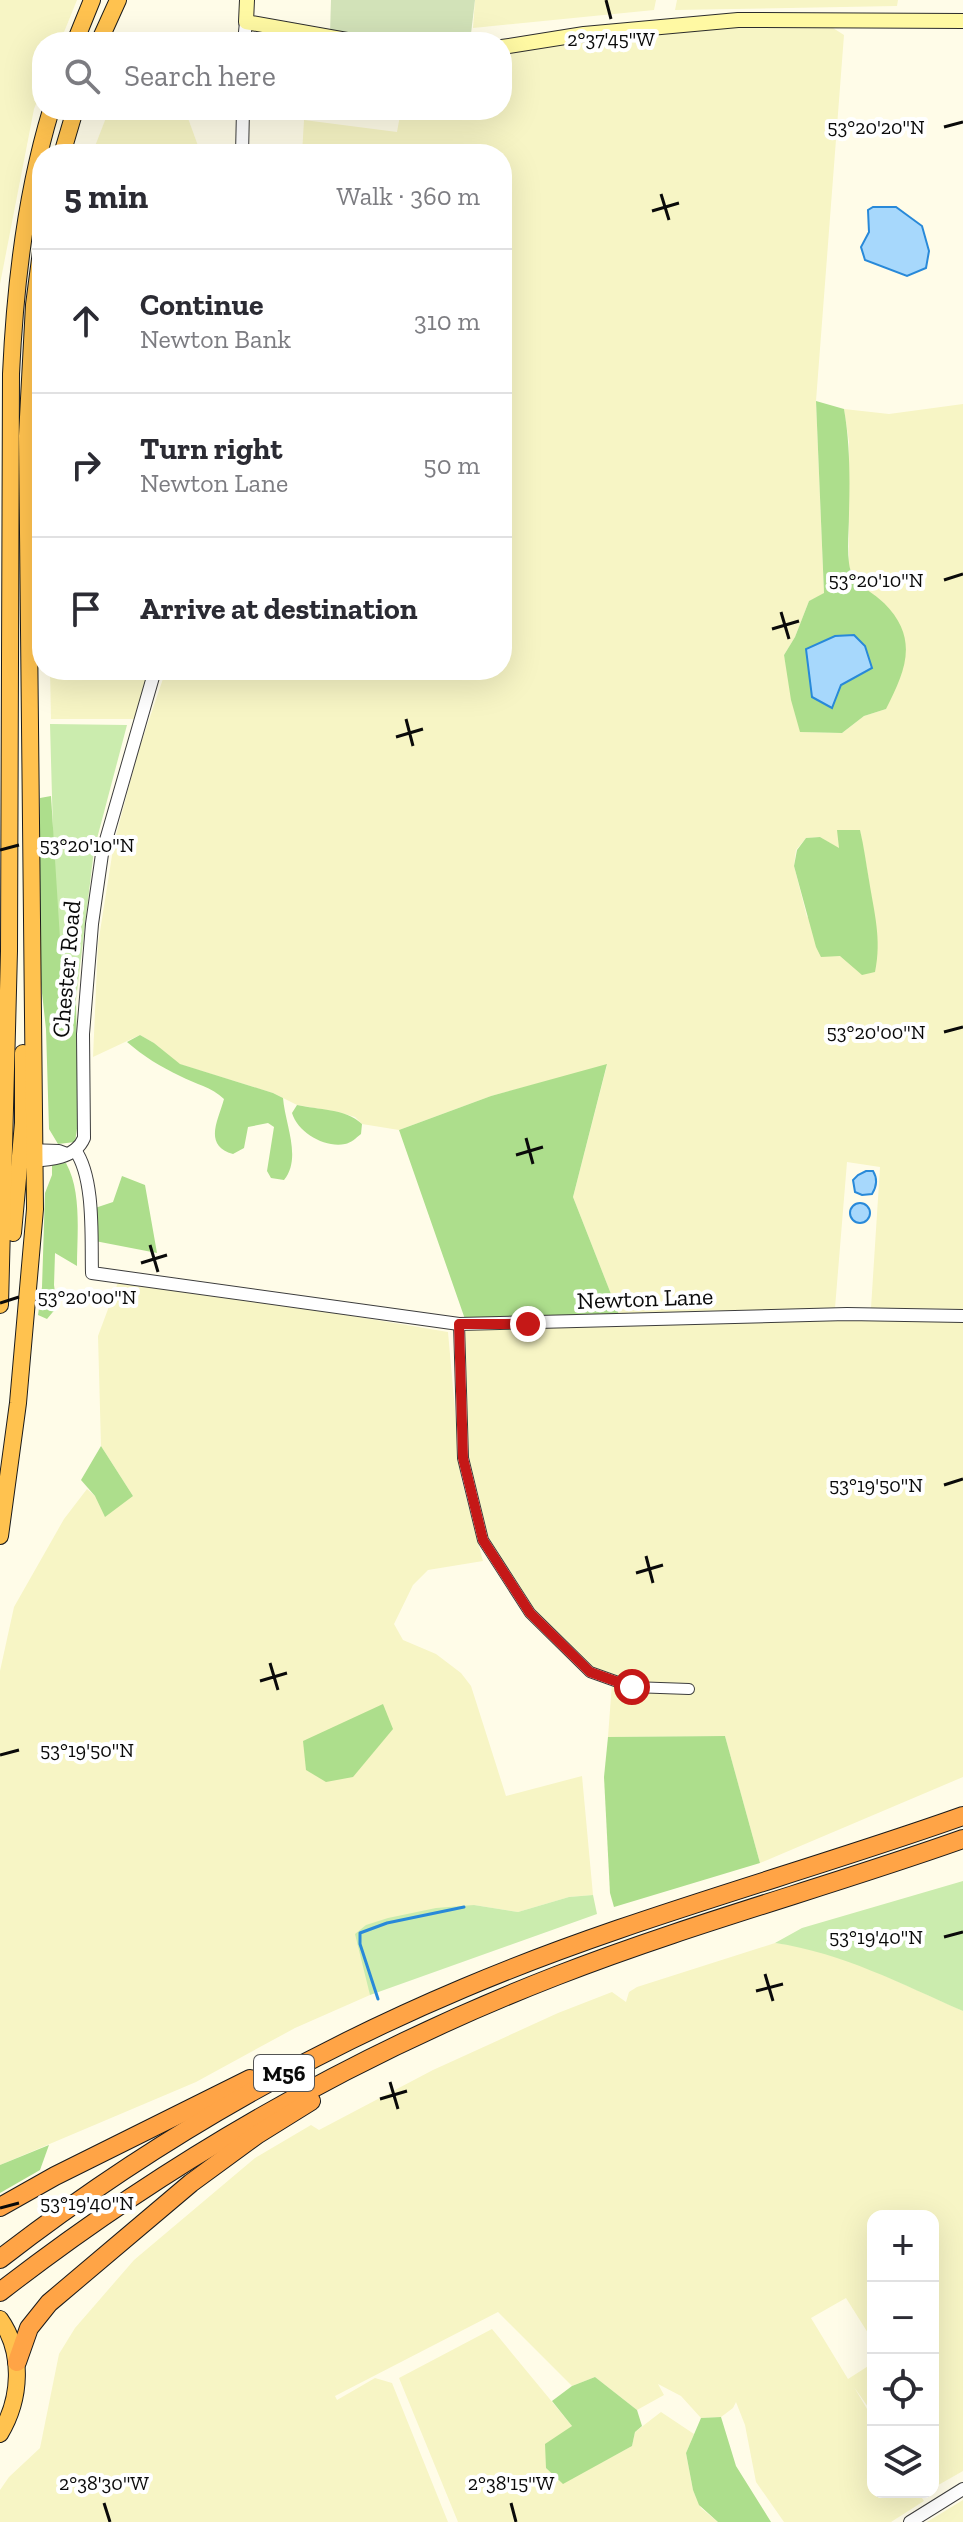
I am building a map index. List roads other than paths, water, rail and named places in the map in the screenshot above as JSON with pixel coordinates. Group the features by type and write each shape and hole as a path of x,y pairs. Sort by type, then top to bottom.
{"highway":[{"path":"79,32 92,0"},
{"path":"104,32 118,0"},
{"name":"Chester Road","path":"40,144 48,120"},
{"path":"65,144 72,120"},
{"name":"Chester Road","path":"0,1536 25,1333 33,1236 3,1115 11,374 14,303 32,189"},
{"name":"Chester Road","path":"0,1305 32,990 27,436 32,339"},
{"path":"0,1316 7,1305 15,1156"},
{"name":"M56","path":"0,2259 87,2194 202,2120 306,2061 411,2011 479,1982 675,1910 963,1816"},
{"name":"M56","path":"0,2292 108,2212 213,2144 312,2088 419,2035 477,2009 635,1948 963,1839"},
{"path":"0,2207 55,2176 304,2051 343,2033 411,2011"},
{"path":"0,2434 13,2405 17,2362 26,2334 40,2312 181,2191 258,2134 419,2035"},
{"path":"0,2319 10,2337 17,2362"}],"main road":[{"path":"247,0 246,22 302,32"},
{"path":"512,45 584,34 738,20 963,21"}],"street":[{"path":"245,32 246,22"},
{"path":"242,144 243,120"},
{"name":"Chester Road","path":"71,1152 81,1145 85,1134 83,1034 92,924 102,854 152,680"},
{"path":"15,1156 71,1152"},
{"name":"Newton Lane","path":"71,1152 83,1165 87,1182 92,1273 459,1324 847,1314 963,1316"},
{"path":"459,1324 463,1458 483,1540 530,1613 590,1672 632,1687 689,1689"},
{"path":"910,2522 963,2489"}],"water":[{"path":"873,207 896,207 922,226 929,251 926,268 907,276 865,260 861,247 869,232 868,210"},
{"path":"854,635 865,646 872,668 841,685 832,708 812,697 806,649 835,636"},
{"path":"866,1171 873,1171 876,1185 872,1194 862,1195 855,1192 853,1180"},
{"path":"860,1203 867,1206 870,1213 867,1220 860,1223 853,1220 850,1213 853,1206"}],"waterway":[{"path":"378,1999 360,1944 360,1933 387,1923 464,1907"}]}
